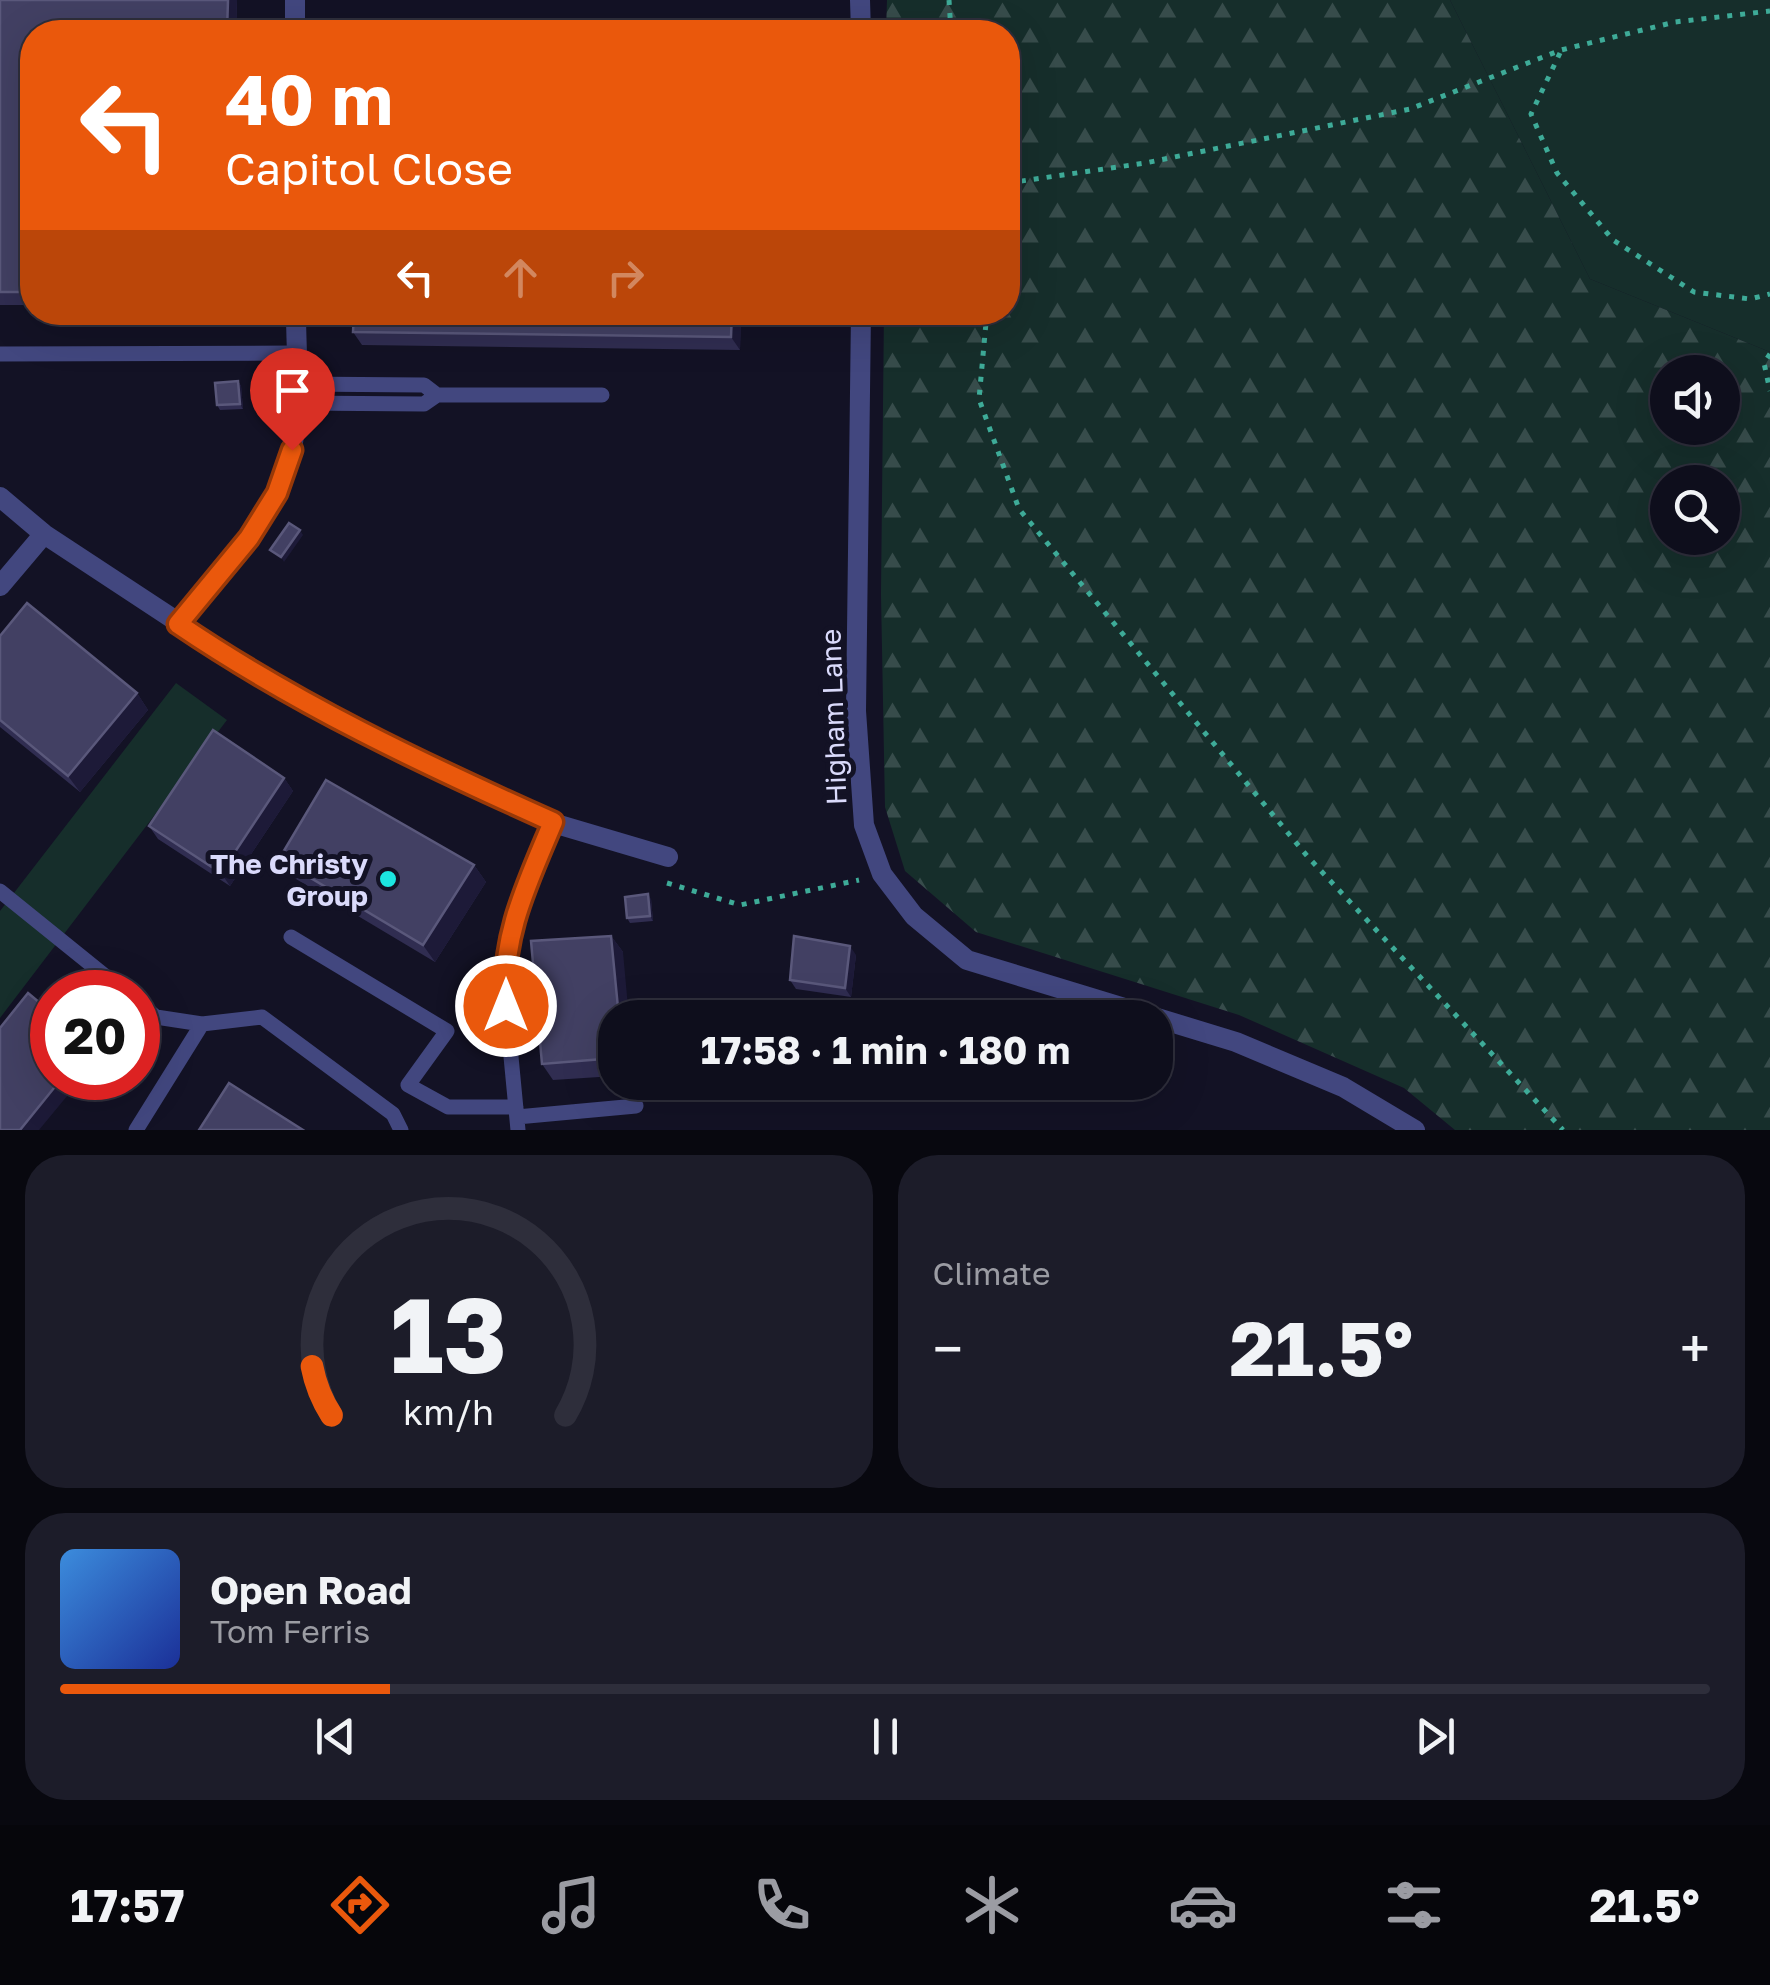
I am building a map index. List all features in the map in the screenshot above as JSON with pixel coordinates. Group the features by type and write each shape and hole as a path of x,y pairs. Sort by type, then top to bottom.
{"street":[{"path":"178,624 249,538 277,493 292,450 297,393 296,325"},
{"name":"Higham Lane","path":"861,325 856,712 864,824 882,874 914,916 967,960 1236,1042 1342,1087 1415,1130"},
{"path":"0,498 44,534 278,688 416,762 553,822 668,857"},
{"path":"0,586 44,534"}],"lane":[{"path":"0,354 296,353"},
{"path":"297,393 424,404 436,395 602,394"},
{"path":"517,1118 503,973 515,915 553,822"},
{"path":"0,891 99,970"},
{"path":"291,936 447,1031 408,1085 448,1108 517,1118 636,1106"},
{"path":"160,1018 202,1024 262,1017 394,1114 401,1130"},
{"path":"136,1130 202,1024"}],"path":[{"path":"1020,181 1145,163 1410,109 1561,50 1675,22 1770,11"},
{"path":"1561,50 1531,114 1557,173 1612,240 1694,292 1750,299 1770,294"},
{"path":"987,325 979,399 1019,509 1308,858 1562,1130"},
{"path":"1770,354 1764,363 1770,391"},
{"path":"668,857 662,882 740,905 882,874"}],"green space":[{"path":"887,0 1450,0 1590,279 1770,352 1770,1130 1455,1130 1404,1088 1239,1015 976,932 905,871 885,807 881,594 884,325 1020,325 1020,20 886,20"},
{"path":"1450,0 1770,0 1770,352 1590,279"},
{"path":"176,683 227,720 37,970 30,970 30,979 0,1018 0,911"}],"building":[{"path":"0,0 228,0 227,20 20,20 20,292 0,292"},
{"path":"353,325 731,325 731,337 353,332"},
{"path":"238,381 240,404 217,405 215,383"},
{"path":"289,523 300,530 281,557 270,550"},
{"path":"27,603 137,693 68,776 0,720 0,636"},
{"path":"213,730 284,778 221,873 149,826"},
{"name":"The Christy Group","path":"326,780 474,865 423,945 279,859"},
{"path":"648,894 650,916 627,918 625,897"},
{"path":"611,936 617,1000 598,1000 598,1059 542,1064 531,941"},
{"path":"794,936 850,946 845,988 790,980"},
{"path":"30,995 30,1100 44,1100 20,1130 0,1130 0,1028"},
{"path":"229,1083 303,1130 199,1130"}],"place":[{"name":"The Christy Group","path":"388,879"}],"route":[{"path":"292,450 277,493 249,538 178,624 278,688 416,762 553,822 515,915 503,973 506,1006"}]}
